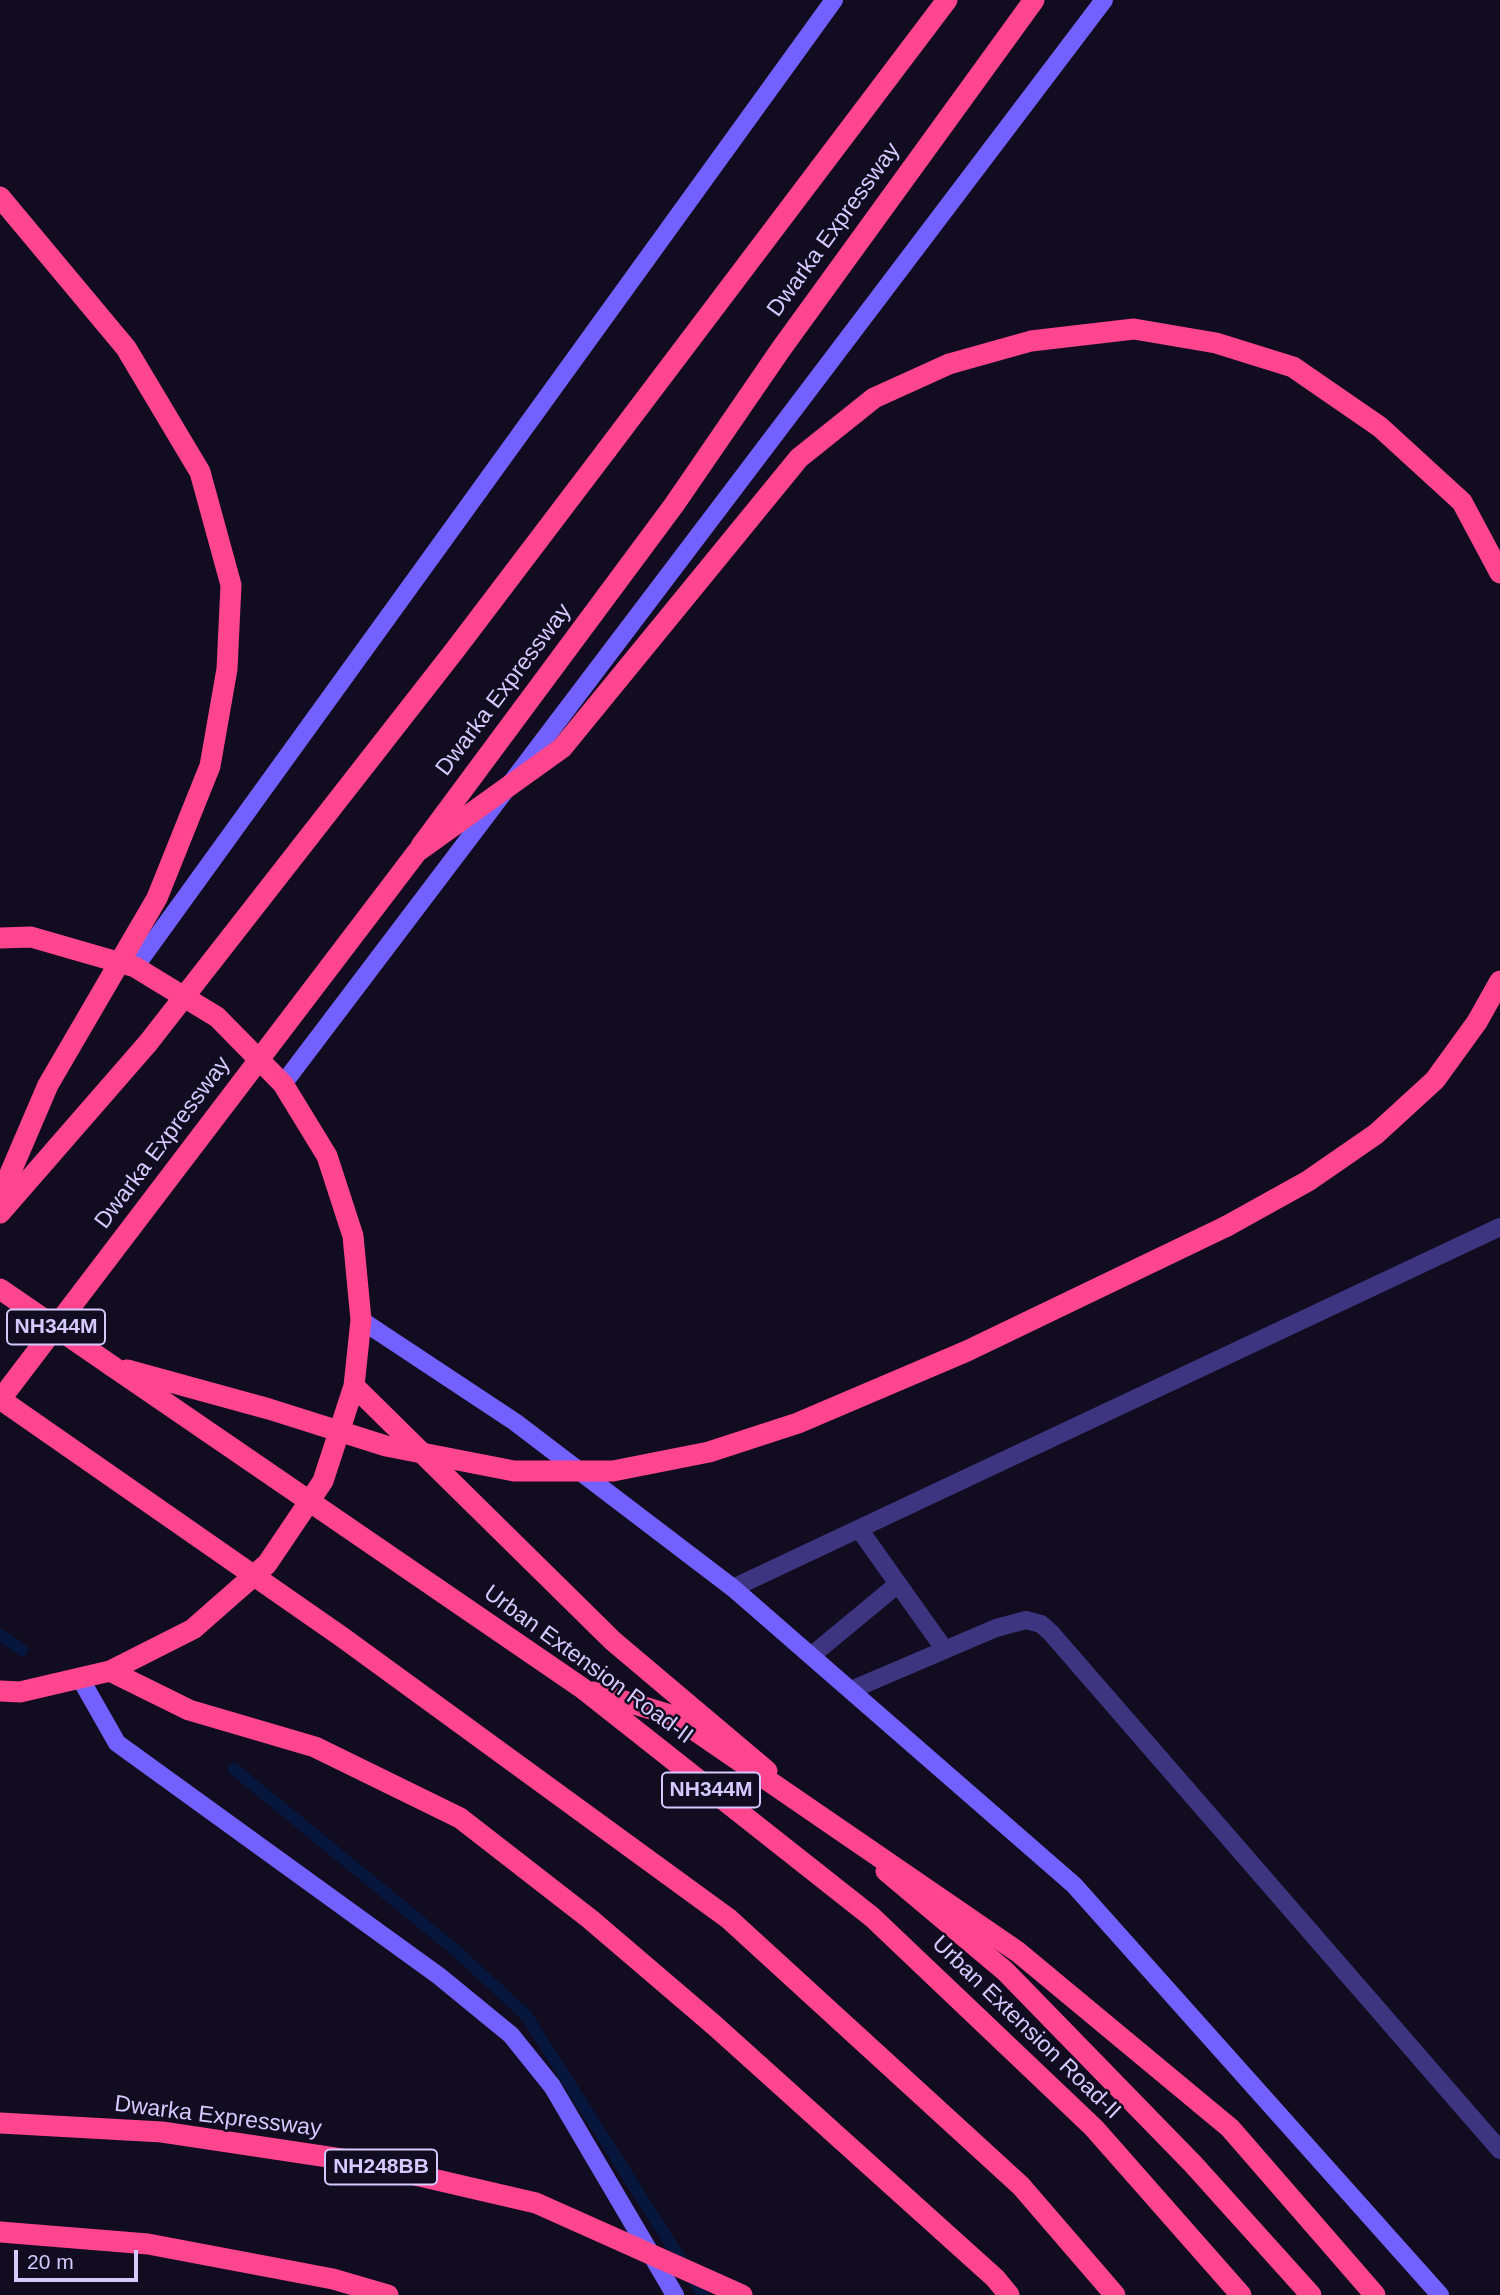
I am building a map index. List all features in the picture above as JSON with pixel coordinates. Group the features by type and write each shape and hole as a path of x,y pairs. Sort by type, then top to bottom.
{"highway":[{"name":"Dwarka Expressway","path":"0,1213 148,1043 199,978 455,650 947,0"},
{"name":"Dwarka Expressway","path":"0,1399 417,852 674,505 789,337 1034,0"},
{"path":"0,197 126,348 140,371 200,472 231,585 227,669 210,766 157,898 48,1085 0,1197"},
{"path":"417,852 562,748 799,458 874,398 949,365 1031,341 1133,329 1216,343 1293,366 1380,427 1462,502 1500,573"},
{"path":"0,937 31,937 135,967 217,1017 283,1084 327,1156 331,1168 353,1236 361,1320 354,1386 323,1481 267,1564 193,1629 110,1671 20,1692 0,1691"},
{"path":"112,1366 269,1409 386,1446 514,1471 613,1471 709,1452 798,1423 967,1351 1227,1226 1308,1181 1377,1135 1435,1080 1477,1021 1500,981"},
{"name":"Urban Extension Road-II","path":"0,1289 582,1688 873,1917 1094,2127 1241,2295"},
{"path":"354,1386 613,1641 1005,1972 1193,2164 1311,2295"},
{"path":"0,1399 342,1637 729,1919 1021,2186 1115,2295"},
{"path":"110,1671 189,1710 315,1747 460,1818 590,1919 713,2025 995,2278 1009,2295"},
{"path":"582,1688 674,1716 1018,1952 1230,2128 1375,2295"},
{"name":"Dwarka Expressway","path":"0,2123 176,2134 355,2161 537,2203 742,2295"},
{"path":"0,2232 148,2244 333,2279 388,2295"}],"main road":[{"path":"135,967 834,0"},
{"path":"283,1084 1104,0"},
{"path":"361,1320 515,1422 733,1588 1074,1885 1440,2295"},
{"path":"80,1678 117,1743 439,1976 510,2035 552,2086 675,2295"}],"lane":[{"path":"733,1588 1500,1227"},
{"path":"859,1529 945,1650"},
{"path":"811,1656 898,1584"},
{"path":"851,1690 1014,1622 1026,1620 1041,1625 1051,1633 1500,2150"}],"waterway":[{"path":"0,1635 22,1650"},
{"path":"234,1769 454,1949 526,2015 703,2295"}]}
